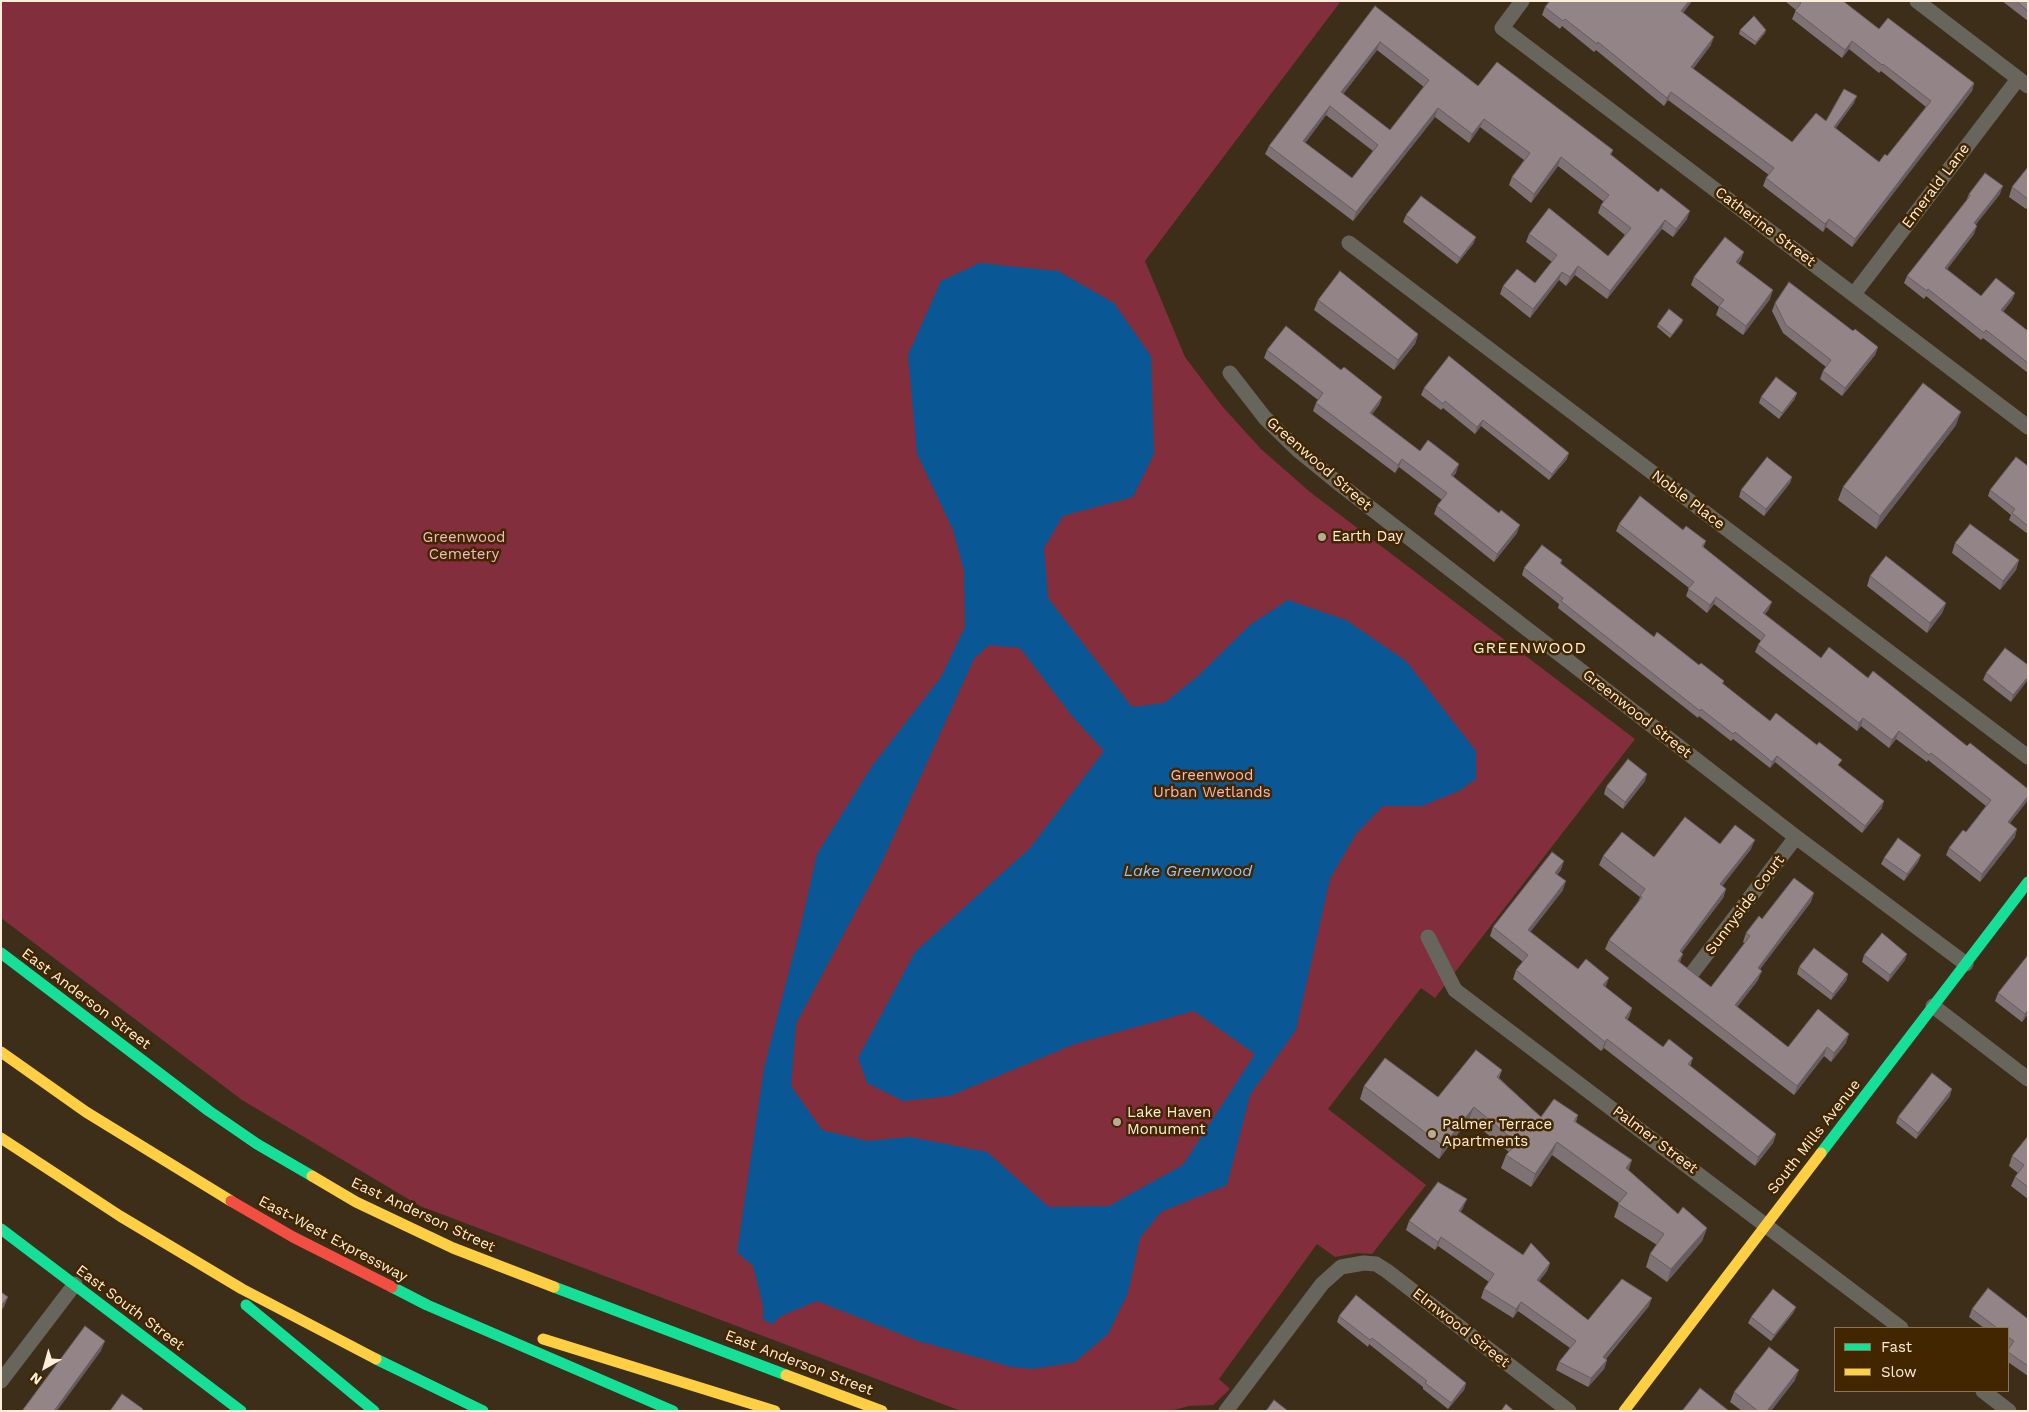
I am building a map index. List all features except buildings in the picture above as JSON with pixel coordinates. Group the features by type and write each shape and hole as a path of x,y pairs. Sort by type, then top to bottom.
{"main road":[{"name":"South Mills Avenue","path":"1624,1411 2028,882"},
{"name":"East Anderson Street","path":"1,953 209,1111 257,1144 356,1202 444,1244 508,1270 882,1411"},
{"path":"1,1042 86,1112"},
{"name":"East-West Expressway","path":"1,1052 86,1112 293,1237 427,1305 673,1411"},
{"path":"1,1138 120,1216 300,1321 426,1385 483,1411"},
{"name":"East South Street","path":"1,1229 241,1411"},
{"path":"183,1254 374,1411"},
{"path":"427,1305 525,1333 775,1411"}],"street":[{"name":"Catherine Street","path":"1522,1 1502,28 2028,426"},
{"path":"1917,1 2023,83"},
{"name":"Emerald Lane","path":"1854,294 2023,83"},
{"name":"Noble Place","path":"1349,243 2028,757"},
{"name":"Greenwood Street","path":"1230,373 1265,418 1337,482 1796,837 1966,964"},
{"name":"Sunnyside Court","path":"1693,972 1796,837"},
{"name":"Palmer Street","path":"1428,936 1455,990 1900,1327"},
{"path":"1934,1006 2028,1078"},
{"name":"Elmwood Street","path":"1226,1411 1322,1284 1336,1270 1347,1265 1376,1264 1569,1411"},
{"path":"1,1381 75,1284"},
{"path":"1984,1392 2009,1411"}],"green space":[{"name":"Greenwood Cemetery","path":"1,1 1341,1 1145,261 1185,357 1222,406 1261,449 1310,492 1635,739 1435,998 1421,988 1328,1109 1426,1185 1372,1254 1357,1253 1335,1257 1317,1244 1219,1379 1230,1389 1213,1405 1189,1406 1170,1411 961,1411 420,1206 242,1100 1,918"}],"water":[{"name":"Lake Greenwood","path":"980,263 1058,271 1114,303 1151,356 1154,454 1133,497 1063,516 1044,548 1048,598 1132,707 1164,703 1197,677 1250,625 1288,600 1346,620 1406,661 1476,751 1476,779 1459,791 1422,806 1383,806 1356,834 1330,879 1296,1030 1250,1095 1227,1185 1161,1212 1140,1238 1128,1293 1108,1334 1075,1362 1034,1369 1012,1367 918,1341 817,1301 781,1316 773,1324 763,1320 763,1306 753,1266 737,1252 764,1068 801,925 817,854 872,766 941,677 965,627 964,571 953,530 917,454 908,355 941,281","holes":["989,645 1020,648 1072,716 1104,751 1030,848 915,952 858,1058 867,1083 903,1101 950,1096 1075,1044 1194,1011 1255,1054 1183,1165 1109,1206 1049,1207 987,1152 910,1137 867,1141 822,1130 791,1086 796,1024 882,862 974,659"]}],"traffic: fast":[{"path":"1821,1153 2028,882"},
{"path":"1,953 209,1111 257,1144 312,1176"},
{"path":"1,1229 241,1411"},
{"path":"392,1287 427,1305 673,1411"},
{"path":"554,1287 786,1375"},
{"path":"246,1305 374,1411"},
{"path":"376,1359 483,1411"}],"traffic: slow":[{"path":"1,1052 86,1112 231,1201"},
{"path":"1,1138 120,1216 242,1289 376,1359"},
{"path":"1624,1411 1821,1153"},
{"path":"312,1176 356,1202 453,1248 554,1287"},
{"path":"543,1339 775,1411"},
{"path":"786,1375 882,1411"}],"traffic: jam":[{"path":"231,1201 293,1237 392,1287"}],"place":[{"name":"Earth Day","path":"1322,537"},
{"name":"Lake Haven Monument","path":"1117,1122"},
{"name":"Palmer Terrace Apartments","path":"1432,1134"}],"district":[{"name":"GREENWOOD","path":"1530,648"}],"park label":[{"name":"Greenwood Urban Wetlands","path":"1212,784"}]}
